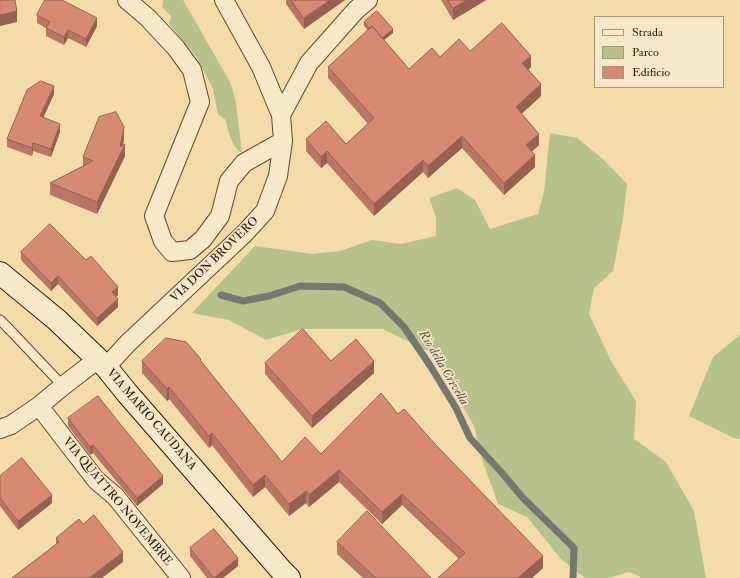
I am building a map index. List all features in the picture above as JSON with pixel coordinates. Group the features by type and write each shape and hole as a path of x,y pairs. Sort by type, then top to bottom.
{"main road":[{"name":"VIA MARIO CAUDANA","path":"0,273 57,320 102,363 289,578"}],"street":[{"path":"127,0 148,18 176,48 192,70 200,102 154,216 163,241 172,252 190,250 203,239 220,216 229,181 240,167 244,163 283,141"},
{"name":"VIA DON BROVERO","path":"102,363 128,343 244,234 265,211 278,176 283,141 281,115 261,67 224,0"},
{"path":"281,115 309,63 356,10 368,0"},
{"path":"0,429 11,425 39,406 63,386 102,363"},
{"name":"VIA QUATTRO NOVEMBRE","path":"39,406 96,480 115,496 181,578"}],"lane":[{"path":"0,320 63,386"}],"green space":[{"path":"163,0 183,0 230,82 236,103 242,153 233,143 225,119 218,114 213,89 196,56 169,24 171,16 162,7"},
{"path":"550,133 577,138 603,159 627,184 623,219 613,271 594,288 589,314 612,363 636,401 634,439 666,462 694,511 706,578 640,578 639,576 629,572 608,578 585,578 561,559 527,517 498,504 483,462 474,426 432,353 383,329 302,329 266,340 229,320 192,313 255,246 312,254 340,251 372,240 401,244 436,236 436,217 429,198 457,188 475,200 490,229 538,214 544,192"},
{"path":"740,335 740,439 734,438 689,416 713,357"}],"building":[{"path":"0,0 15,0 17,11 0,15"},
{"path":"45,0 62,0 97,18 86,39 68,30 64,37 46,28 50,22 37,15"},
{"path":"291,0 330,0 304,18"},
{"path":"448,0 467,0 453,8"},
{"path":"377,11 393,29 382,38 372,26 370,29 364,22"},
{"path":"502,23 531,56 522,63 541,84 516,107 539,134 526,145 535,155 504,183 462,136 428,166 423,160 374,204 327,151 321,157 306,139 326,121 346,144 374,118 328,67 372,26 409,69 432,48 440,57 459,39 470,51"},
{"path":"41,81 54,86 40,116 60,124 51,149 33,143 32,148 7,139 27,90"},
{"path":"116,112 124,127 120,147 125,144 97,202 50,183 93,161 83,157 99,117"},
{"path":"50,224 86,260 91,256 118,287 112,292 118,299 97,318 58,276 51,283 21,252"},
{"path":"303,329 331,361 356,339 374,361 312,416 265,363"},
{"path":"166,338 186,342 282,462 305,437 321,454 381,393 398,414 404,409 435,444 543,556 518,578 438,578 465,553 402,494 382,512 339,470 309,495 306,491 289,504 265,475 253,485 212,433 209,436 169,387 167,389 142,361"},
{"path":"98,396 163,476 137,498 93,445 90,447 68,418"},
{"path":"22,458 52,495 18,521 0,498 0,476"},
{"path":"367,511 431,578 376,578 337,542"},
{"path":"94,515 123,552 89,578 12,578 59,542 56,538 79,519 83,524"},
{"path":"214,529 238,558 214,578 190,548"}],"waterway":[{"name":"Rio della Crivella","path":"221,295 243,301 269,296 300,286 344,287 380,303 404,327 431,367 456,408 470,438 523,498 574,548 573,578"}]}
